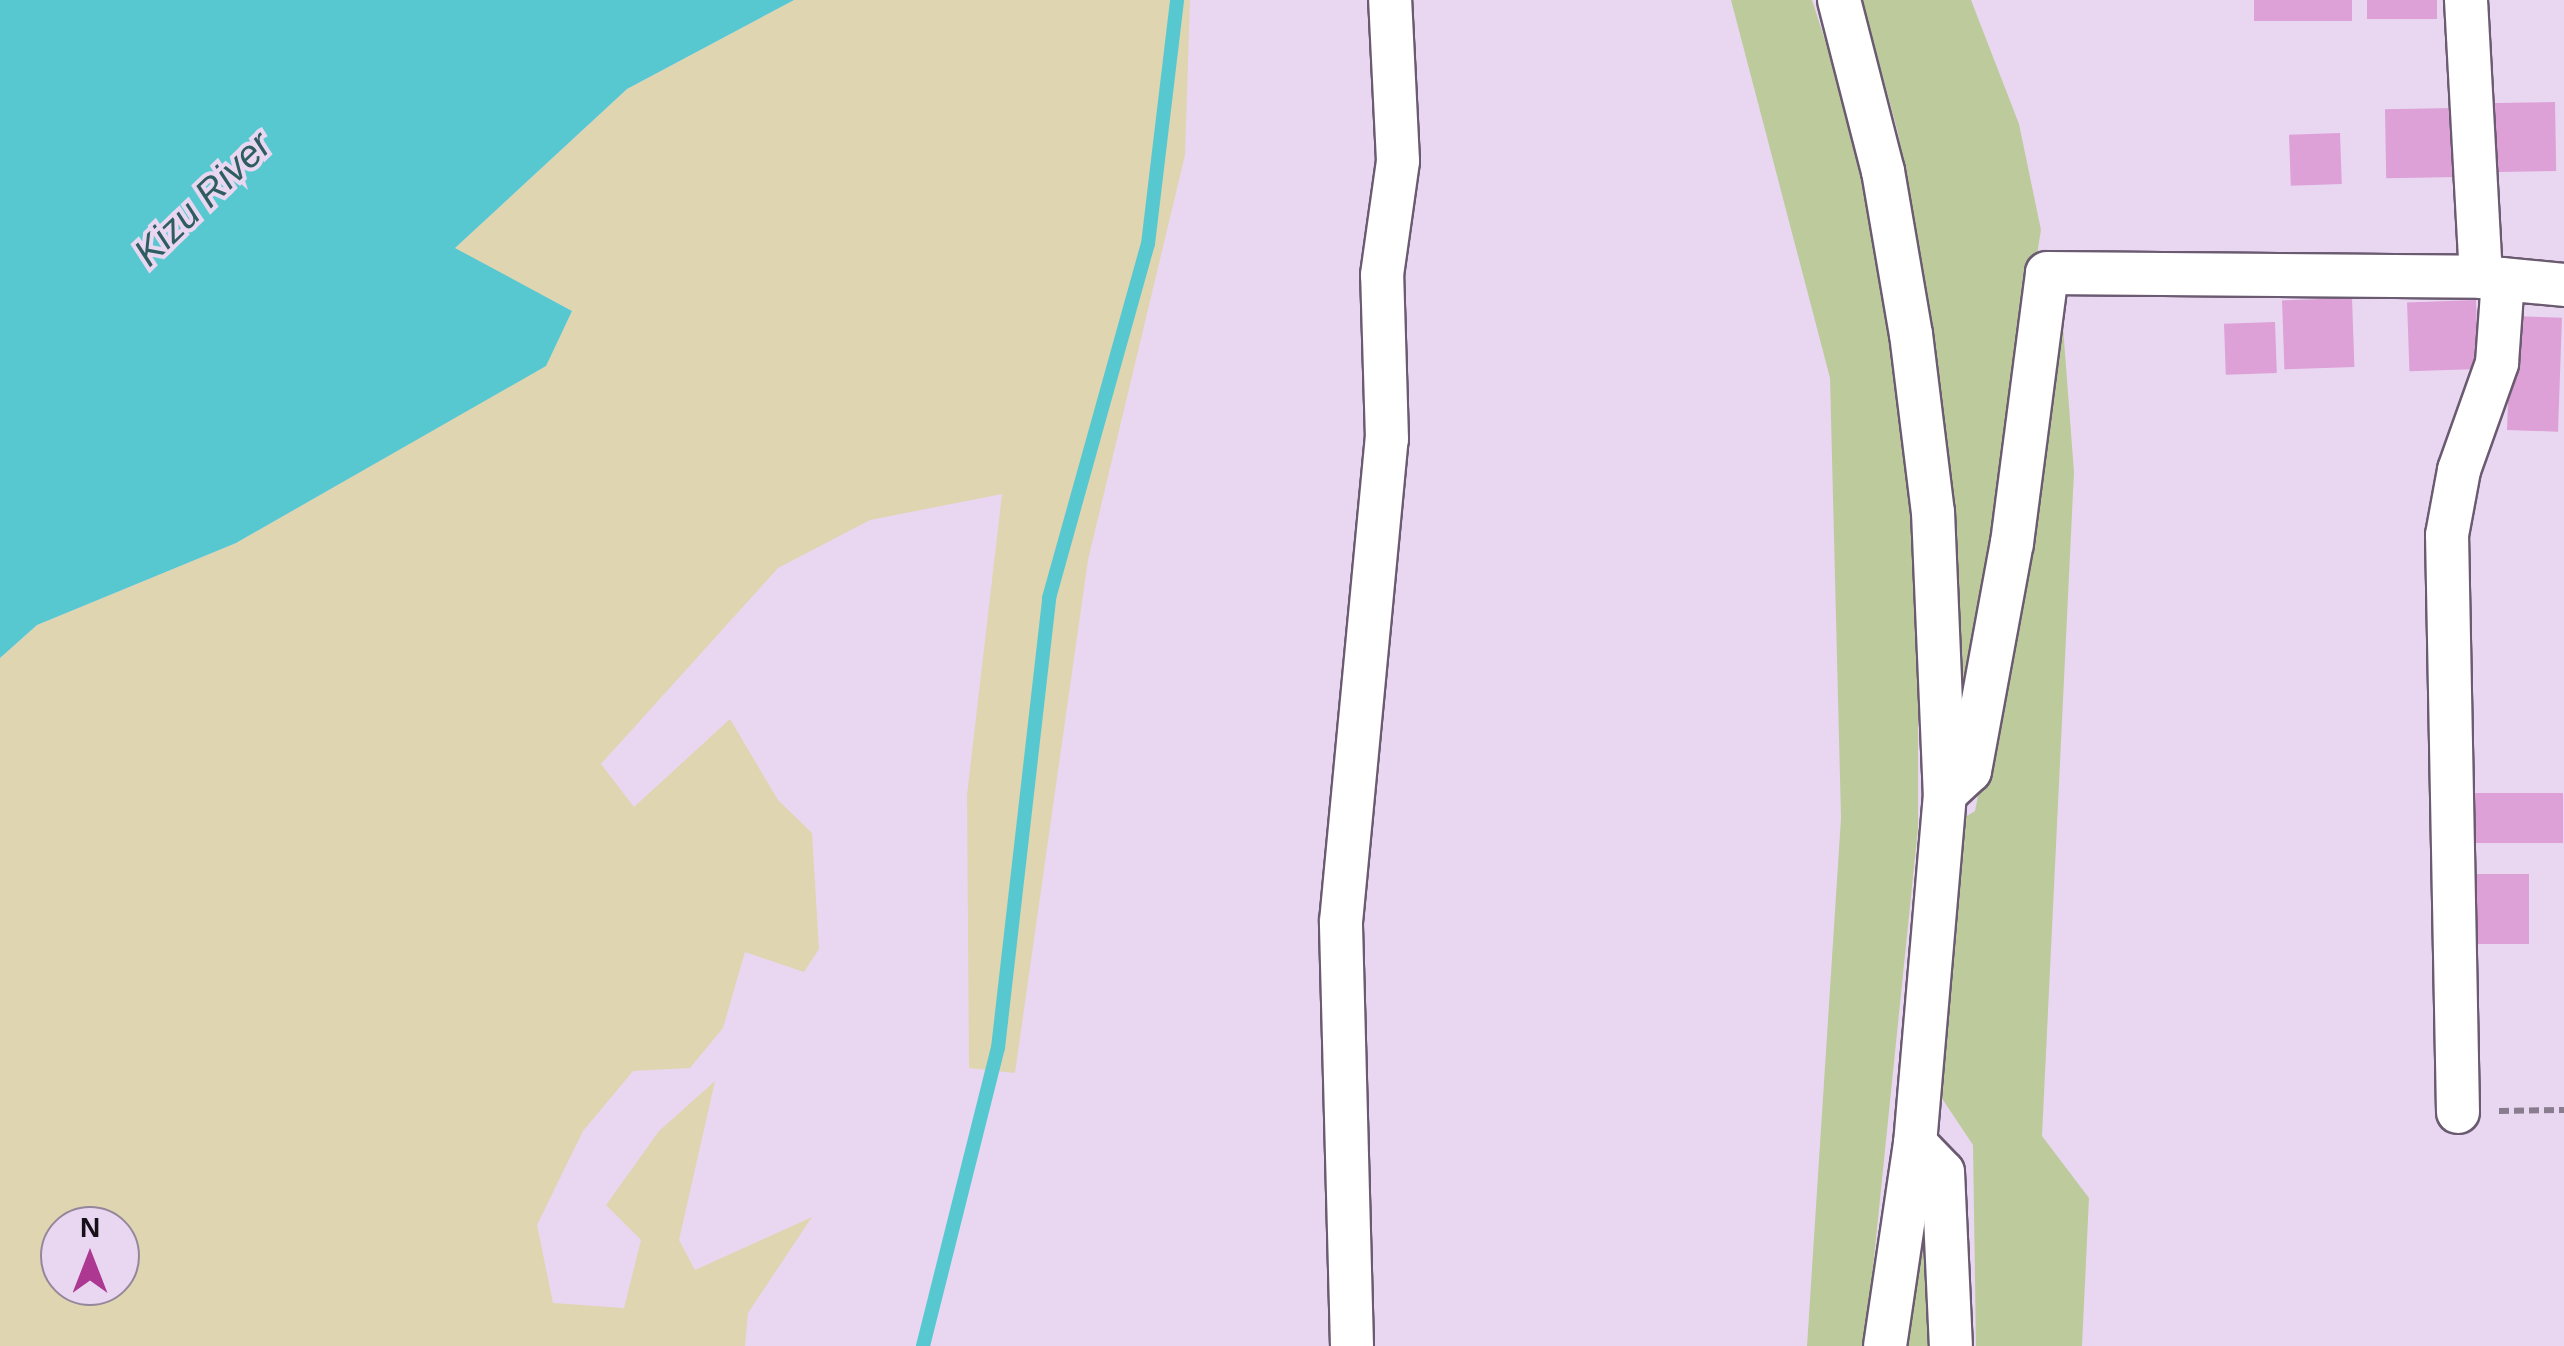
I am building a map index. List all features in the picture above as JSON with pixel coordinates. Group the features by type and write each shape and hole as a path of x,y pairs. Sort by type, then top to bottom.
{"street":[{"path":"1352,1346 1340,922 1387,439 1382,275 1398,161 1390,0"},
{"path":"1839,0 1883,171 1911,334 1933,512 1945,794 1916,1143 1885,1346"},
{"path":"2458,1112 2447,535 2460,470 2496,363 2492,278 2466,0"},
{"path":"1945,794 1970,771 2012,543 2047,274 2492,278 2564,285"},
{"path":"1916,1143 1943,1172 1952,1346"}],"path":[{"path":"2458,1112 2564,1110"}],"shaded area":[{"path":"1731,0 1812,0 1864,161 1892,345 1918,593 1918,828 1865,1346 1807,1346 1841,818 1830,378"},
{"path":"1862,0 1971,0 2019,124 2041,230 1961,725 1928,298 1898,133"},
{"path":"2060,287 2074,472 2042,1136 2089,1198 2082,1346 1976,1346 1973,1145 1939,1094 1957,822 1975,811 2018,595"},
{"path":"1921,1200 1929,1346 1904,1346"}],"sand":[{"path":"794,0 1190,0 1185,155 1088,560 1015,1073 969,1068 967,795 1002,494 870,520 778,568 601,764 634,807 730,719 778,800 812,833 819,949 804,972 745,952 723,1028 690,1068 633,1071 583,1131 537,1225 553,1303 624,1308 641,1240 606,1205 659,1131 715,1081 679,1240 695,1270 812,1217 748,1313 745,1346 0,1346 0,658 37,625 236,543 545,366 572,311 454,249 627,89"}],"water":[{"name":"Kizu River","path":"0,0 794,0 627,89 455,248 572,311 546,366 236,543 37,625 0,658"}],"building":[{"path":"2254,0 2352,0 2352,21 2254,21"},
{"path":"2367,0 2437,0 2437,19 2367,19"},
{"path":"2555,102 2556,171 2485,172 2484,103"},
{"path":"2455,108 2456,177 2386,178 2385,109"},
{"path":"2340,133 2342,184 2291,186 2289,135"},
{"path":"2352,298 2354,367 2284,369 2282,300"},
{"path":"2476,300 2478,369 2409,371 2407,302"},
{"path":"2511,316 2562,318 2558,432 2507,430"},
{"path":"2275,322 2277,373 2226,375 2224,324"},
{"path":"2471,793 2563,793 2563,843 2471,843"},
{"path":"2473,874 2529,874 2529,944 2473,944"}],"waterway":[{"path":"923,1346 998,1048 1049,598 1148,244 1177,0"}]}
